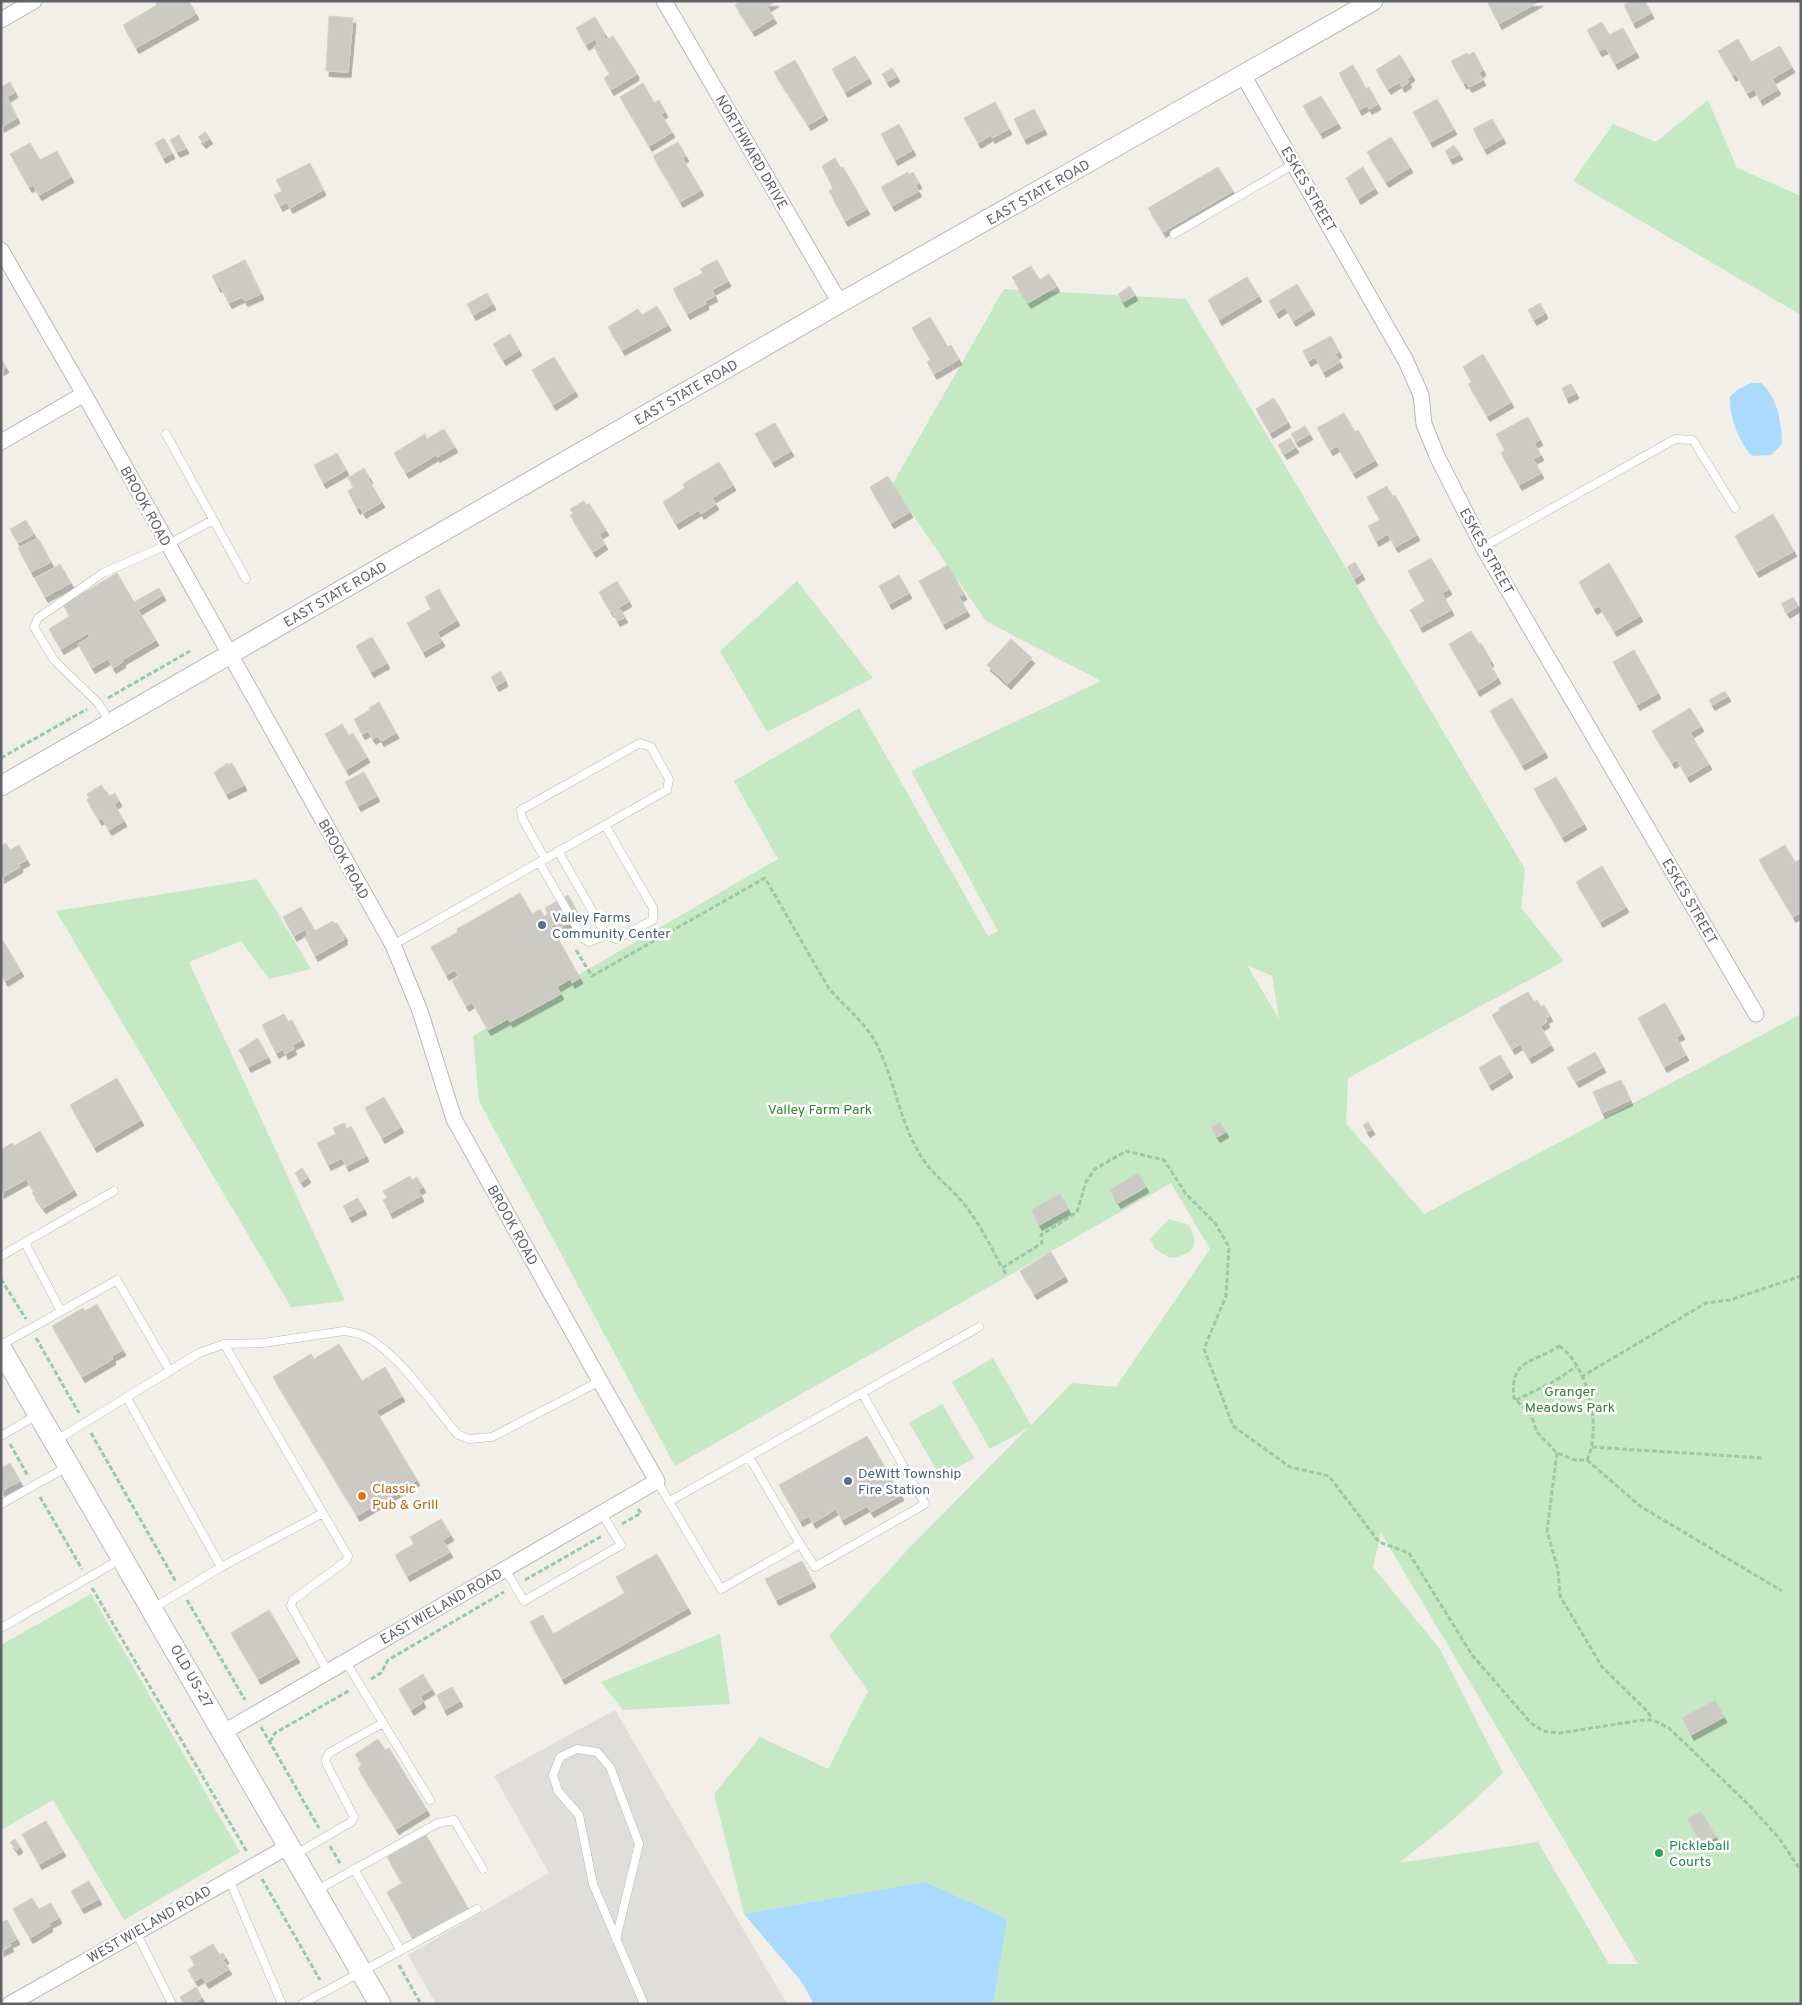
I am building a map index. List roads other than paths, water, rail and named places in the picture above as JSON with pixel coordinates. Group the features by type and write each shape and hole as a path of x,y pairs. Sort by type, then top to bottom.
{"main road":[{"name":"OLD US-27","path":"3,1354 70,1466 380,2004"}],"street":[{"path":"1,20 34,1"},
{"name":"NORTHWARD DRIVE","path":"664,1 840,304"},
{"name":"EAST STATE ROAD","path":"1,786 840,304 1373,1"},
{"name":"ESKES STREET","path":"1243,75 1406,361 1421,395 1424,424 1437,456 1483,547 1756,1014"},
{"name":"BROOK ROAD","path":"1,250 84,394 393,945 420,1010 454,1120 657,1481"},
{"path":"1,442 84,394"},
{"name":"EAST WIELAND ROAD","path":"224,1732 657,1481"},
{"name":"WEST WIELAND ROAD","path":"10,2004 254,1865 292,1850"}],"lane":[{"path":"1174,234 1294,164"},
{"path":"166,434 246,579"},
{"path":"1483,547 1675,438 1693,440 1735,508"},
{"path":"111,724 98,703 54,660 34,627 38,618 103,573 167,545 213,520"},
{"path":"393,945 542,860 667,790 669,779 651,747 640,743 521,810 522,818 542,860 583,938 589,942 606,935"},
{"path":"558,852 606,935 616,940 653,920 653,908 605,825"},
{"path":"1,1256 114,1191"},
{"path":"26,1243 61,1311"},
{"path":"3,1354 31,1328 117,1280 170,1371"},
{"path":"670,1501 979,1327"},
{"path":"55,1441 199,1353 224,1344 263,1344 344,1332 356,1332 368,1337 388,1351 457,1434 469,1439 492,1437 600,1381"},
{"path":"224,1344 348,1556 346,1561 293,1600 291,1606 328,1672"},
{"path":"749,1457 815,1567 925,1504 862,1393"},
{"path":"127,1398 221,1567"},
{"path":"3,1435 39,1414"},
{"path":"1,1504 70,1466"},
{"path":"657,1481 721,1589 800,1544"},
{"path":"505,1569 524,1601 621,1545 601,1512"},
{"path":"152,1609 221,1567 323,1513"},
{"path":"1,1628 88,1580 123,1558"},
{"path":"346,1662 430,1800"},
{"path":"292,1850 324,1837 351,1822 354,1817 327,1765 326,1759 329,1754 383,1723"},
{"path":"616,1940 639,1844 610,1766 597,1752 577,1749 560,1757 553,1775 558,1791 579,1815 593,1884 616,1940 644,2004"},
{"path":"315,1891 438,1823 454,1820 483,1869"},
{"path":"354,1869 400,1950"},
{"path":"230,1879 282,2004"},
{"path":"302,2004 477,1908"},
{"path":"136,1932 172,2004"}],"water":[{"path":"1751,383 1761,383 1775,403 1781,428 1782,444 1771,455 1752,456 1743,444 1733,420 1730,397 1737,390"},
{"path":"925,1882 1007,1919 993,2004 814,2004 801,1981 744,1914"}],"place":[{"name":"Valley Farms Community Center","path":"542,925"},
{"name":"DeWitt Township Fire Station","path":"848,1481"},
{"name":"Classic Pub & Grill","path":"362,1496"},
{"name":"Pickleball Courts","path":"1659,1853"}],"park label":[{"name":"Valley Farm Park","path":"820,1109"},
{"name":"Granger Meadows Park","path":"1570,1399"}]}
